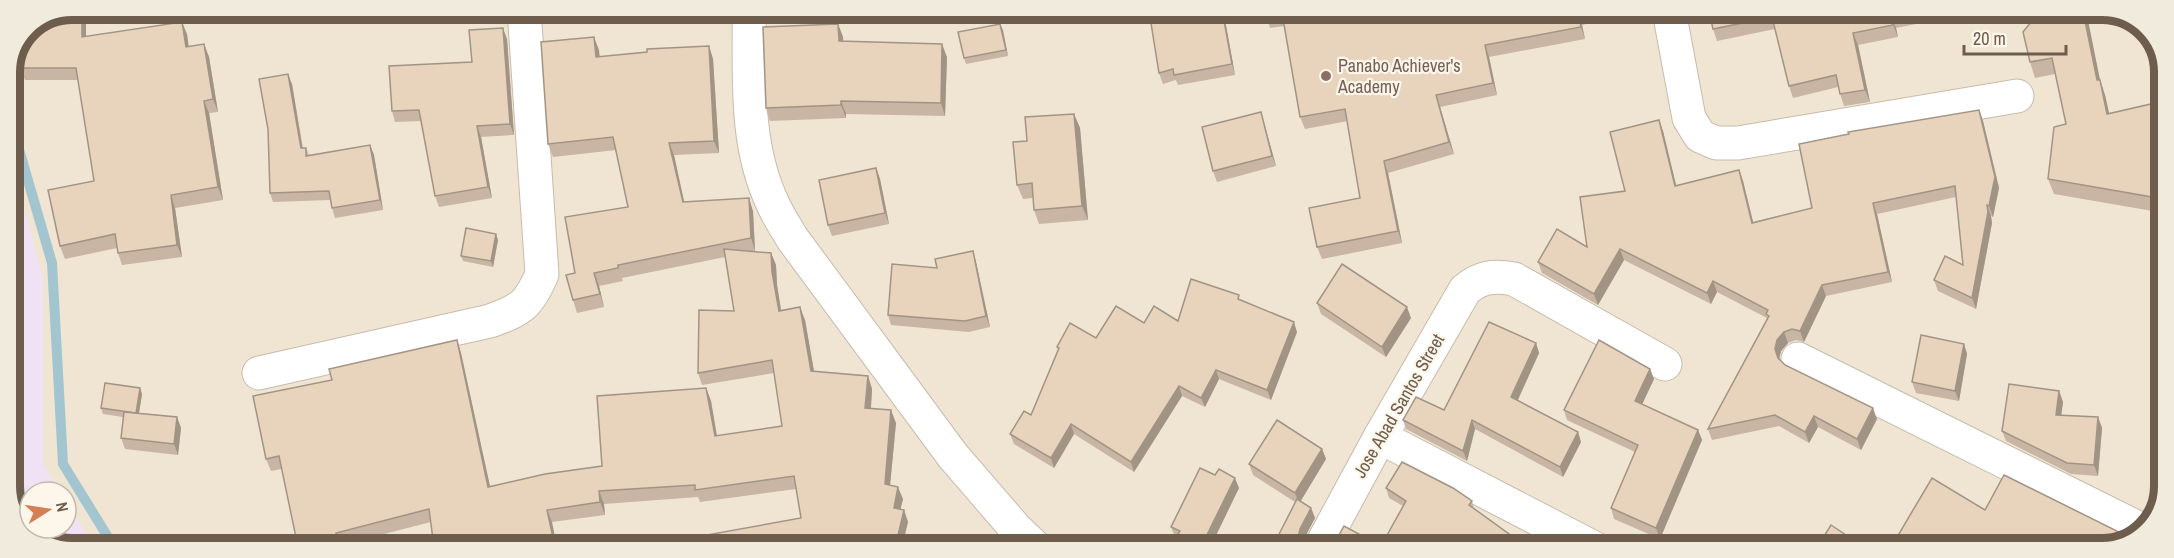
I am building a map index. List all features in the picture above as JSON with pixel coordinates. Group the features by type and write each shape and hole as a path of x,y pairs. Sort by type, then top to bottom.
{"street":[{"path":"259,373 490,321 515,312 533,296 542,274 525,20"},
{"path":"749,20 750,114 758,161 771,201 798,248 953,456 1025,538"},
{"path":"1671,20 1689,118 1700,136 1716,143 1738,143 2017,96"},
{"name":"Jose Abad Santos Street","path":"1325,538 1380,437 1465,290 1475,282 1490,277 1514,279 1665,364"},
{"path":"1798,359 2135,527"},
{"path":"1380,437 1572,538"}],"shaded area":[{"path":"61,20 2113,20 2129,26 2142,37 2151,52 2154,68 2154,497 2146,515 2134,528 2113,538 78,538 78,480 20,480 20,61 28,43 35,35 43,28"},
{"path":"20,192 43,279 43,464 53,480 20,480"},
{"path":"78,520 89,538 78,538"}],"building":[{"path":"61,20 82,20 82,37 182,22 186,47 204,44 213,99 204,101 218,187 171,195 177,245 118,253 115,234 60,246 48,190 94,181 76,68 20,68 20,61 28,43 43,28"},
{"path":"1150,20 1224,20 1232,64 1174,75 1173,69 1159,73"},
{"path":"1283,20 1580,20 1581,27 1485,45 1493,83 1436,95 1449,142 1384,161 1398,231 1317,247 1309,208 1360,198 1345,109 1300,117"},
{"path":"1711,20 1757,20 1713,29"},
{"path":"1773,20 1892,20 1893,25 1853,33 1865,90 1840,94 1836,75 1789,86"},
{"path":"2033,20 2085,20 2097,80 2100,80 2107,114 2154,103 2154,197 2048,179 2054,127 2066,124 2052,58 2030,62 2023,32"},
{"path":"838,24 839,41 942,44 941,103 841,101 841,105 766,108 763,27"},
{"path":"1000,24 1006,50 964,58 958,32"},
{"path":"503,28 510,124 477,126 488,187 435,196 419,110 392,111 389,66 472,62 469,30"},
{"path":"594,37 596,57 647,52 647,49 709,46 714,141 669,143 683,202 749,198 751,238 618,265 618,268 594,273 600,294 573,300 566,275 575,273 565,217 628,207 613,137 548,144 541,42"},
{"path":"288,74 301,148 306,148 306,156 370,145 380,200 332,208 329,191 270,193 268,129 259,79"},
{"path":"1979,110 1995,177 1989,206 1987,205 1988,212 1972,298 1934,280 1945,256 1963,265 1955,186 1873,203 1888,272 1822,285 1800,331 1792,329 1784,332 1777,340 1775,349 1778,358 1785,365 1873,408 1857,439 1814,416 1805,432 1775,415 1708,429 1769,316 1766,314 1768,310 1713,281 1707,293 1620,249 1594,294 1538,262 1557,229 1587,247 1580,197 1625,191 1610,132 1659,120 1675,186 1739,170 1752,223 1812,208 1799,144 1849,134 1848,132"},
{"path":"1261,112 1272,156 1213,171 1202,127"},
{"path":"1074,114 1082,206 1034,210 1032,183 1017,185 1013,142 1027,141 1025,117"},
{"path":"876,168 885,213 828,225 819,180"},
{"path":"466,228 496,234 491,261 461,256"},
{"path":"724,249 771,253 779,311 800,307 811,371 868,376 865,408 891,410 885,484 898,487 894,508 904,510 897,538 701,538 701,536 801,518 794,476 695,490 695,485 599,491 600,502 547,510 553,538 433,538 429,509 336,533 337,538 296,538 279,456 266,459 253,396 332,380 329,369 457,340 488,487 545,474 602,466 597,396 706,388 715,436 782,426 772,360 698,373 699,310 734,311"},
{"path":"973,251 986,316 965,321 888,315 892,264 937,268 935,259"},
{"path":"1342,264 1407,307 1382,347 1317,303"},
{"path":"1191,279 1239,295 1238,299 1294,322 1267,390 1216,370 1201,398 1179,386 1131,462 1071,424 1051,458 1010,434 1024,411 1031,415 1059,348 1057,347 1070,323 1096,338 1116,306 1144,323 1154,306 1178,321"},
{"path":"1489,322 1536,343 1511,397 1578,432 1560,467 1472,420 1463,451 1403,420 1416,397 1444,410"},
{"path":"1921,335 1964,344 1955,391 1912,382"},
{"path":"1599,340 1650,369 1635,401 1698,430 1656,528 1611,508 1638,445 1564,410"},
{"path":"105,383 140,388 136,413 101,408"},
{"path":"2009,384 2059,391 2056,415 2098,417 2094,465 2067,463 2002,431"},
{"path":"124,412 177,417 174,444 121,438"},
{"path":"1277,420 1322,449 1295,493 1249,464"},
{"path":"1402,462 1453,488 1472,501 1469,505 1509,534 1506,538 1385,538 1406,501 1386,488"},
{"path":"1200,468 1215,475 1219,469 1235,478 1205,538 1175,538 1180,531 1171,527"},
{"path":"2004,475 2123,534 2113,538 1897,538 1932,478 1985,510"},
{"path":"1297,499 1311,508 1298,538 1277,538"},
{"path":"1831,525 1850,538 1823,538"},
{"path":"1344,526 1366,538 1337,538"}],"waterway":[{"path":"20,153 52,263 63,464 108,538"}],"place":[{"name":"Panabo Achiever's Academy","path":"1326,76"}]}
